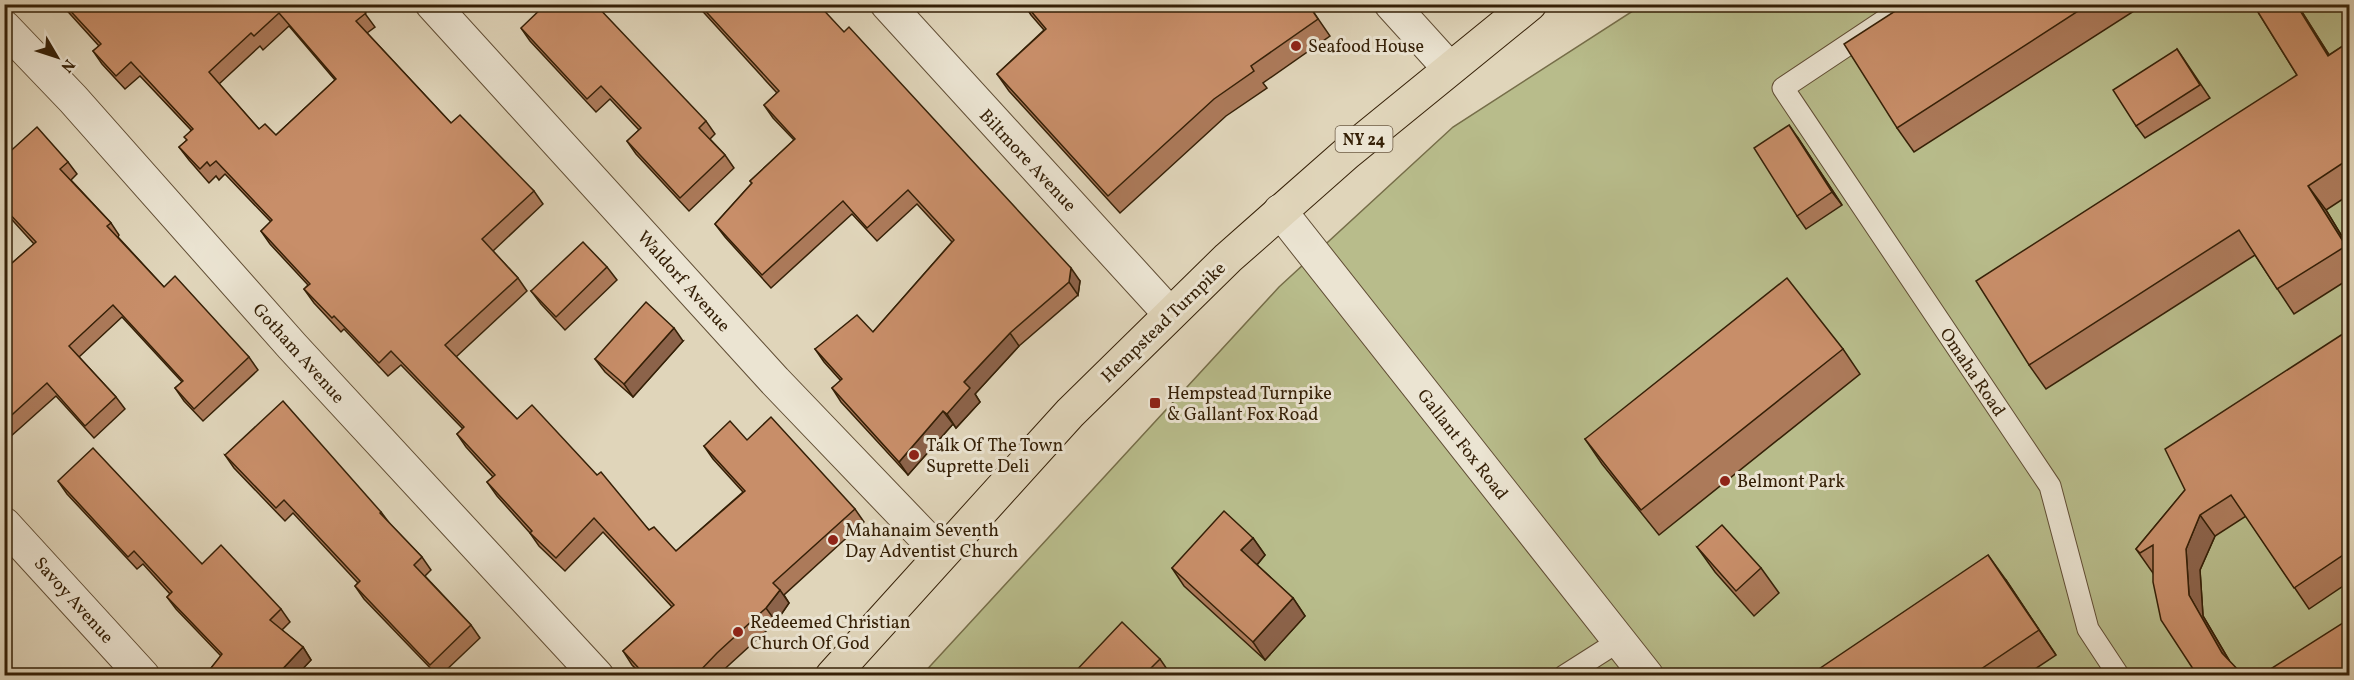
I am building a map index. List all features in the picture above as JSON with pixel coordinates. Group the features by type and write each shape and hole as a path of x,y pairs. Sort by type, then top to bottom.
{"main road":[{"name":"Hempstead Turnpike","path":"832,675 1070,413 1170,314 1280,211 1519,8"}],"street":[{"name":"Waldorf Avenue","path":"432,4 775,381 941,554"},
{"name":"Biltmore Avenue","path":"887,4 1170,314"},
{"path":"1391,4 1449,68"},
{"name":"Gotham Avenue","path":"4,27 72,99 292,346 597,675"},
{"name":"Gallant Fox Road","path":"1280,211 1647,675"},
{"name":"Savoy Avenue","path":"4,524 143,675"}],"lane":[{"name":"Omaha Road","path":"1909,4 1784,88 2050,486 2088,629 2119,675"},
{"path":"1564,675 1619,641"}],"green space":[{"name":"Belmont Park","path":"1642,5 2349,5 2349,675 921,676 1279,287 1453,127"}],"building":[{"path":"64,4 358,4 366,13 356,21 451,123 460,115 534,191 482,239 518,278 445,345 517,419 532,405 597,475 601,472 649,530 654,527 676,551 745,491 704,446 730,421 747,440 771,417 855,509 773,583 780,590 766,608 696,675 645,675 623,651 674,605 594,518 556,558 530,533 532,531 487,482 495,475 457,434 464,427 391,351 379,363 334,316 332,318 304,289 310,284 261,231 272,220 216,161 210,166 207,162 200,169 179,147 187,140 184,137 193,129 131,62 116,76 93,51 101,44","holes":["279,13 336,79 276,135 265,124 259,129 209,72 251,33 254,36"]},
{"path":"546,4 595,4 706,121 699,128 725,155 680,198 627,141 641,128 601,86 587,99 521,28"},
{"path":"699,4 809,4 812,8 818,4 844,32 849,27 1071,268 1069,282 1010,333 964,382 970,388 947,414 943,411 899,462 832,388 842,379 815,349 857,315 873,332 954,240 908,190 867,228 843,201 762,275 715,224 752,183 750,181 795,139 764,105 779,91"},
{"path":"1025,4 1206,4 1212,10 1220,4 1308,4 1318,19 1251,66 1254,71 1214,99 1108,196 997,74 1046,29"},
{"path":"1906,4 2089,4 1897,128 1844,44"},
{"path":"2253,4 2296,4 2328,56 2349,42 2349,159 2308,186 2346,246 2277,289 2239,230 2029,365 1976,281 2297,75"},
{"path":"2177,49 2200,85 2136,126 2113,90"},
{"path":"1789,125 1832,192 1797,216 1754,148"},
{"path":"37,127 68,162 60,169 111,223 107,226 164,287 175,276 249,357 194,409 175,388 183,381 113,305 69,346 116,397 85,426 47,383 4,422 4,270 36,242 4,208 4,157"},
{"path":"583,242 607,267 556,317 531,291"},
{"path":"1787,278 1843,349 1641,510 1585,439"},
{"path":"646,302 674,328 624,384 595,359"},
{"path":"2349,330 2349,551 2294,588 2231,495 2200,515 2186,549 2189,595 2222,653 2243,675 2197,675 2161,620 2153,582 2153,545 2140,553 2136,549 2185,490 2165,449"},
{"path":"283,401 380,513 422,557 414,565 471,625 430,665 355,586 360,581 284,500 276,508 225,455"},
{"path":"93,448 202,564 221,545 281,609 270,620 303,647 277,675 220,675 211,668 222,654 167,597 172,592 134,551 128,557 58,481"},
{"path":"1224,511 1253,538 1241,550 1293,598 1253,642 1172,568"},
{"path":"1722,525 1761,568 1736,591 1697,547"},
{"path":"1988,555 2039,630 1972,675 1810,675"},
{"path":"2349,619 2349,675 2261,675"},
{"path":"1122,622 1160,659 1145,674 1147,675 1072,675"}],"place":[{"name":"Seafood House","path":"1296,46"},
{"name":"Hempstead Turnpike & Gallant Fox Road","path":"1155,403"},
{"name":"Talk Of The Town Suprette Deli","path":"914,455"},
{"name":"Belmont Park","path":"1725,481"},
{"name":"Mahanaim Seventh Day Adventist Church","path":"833,540"},
{"name":"Redeemed Christian Church Of God","path":"738,632"}]}
